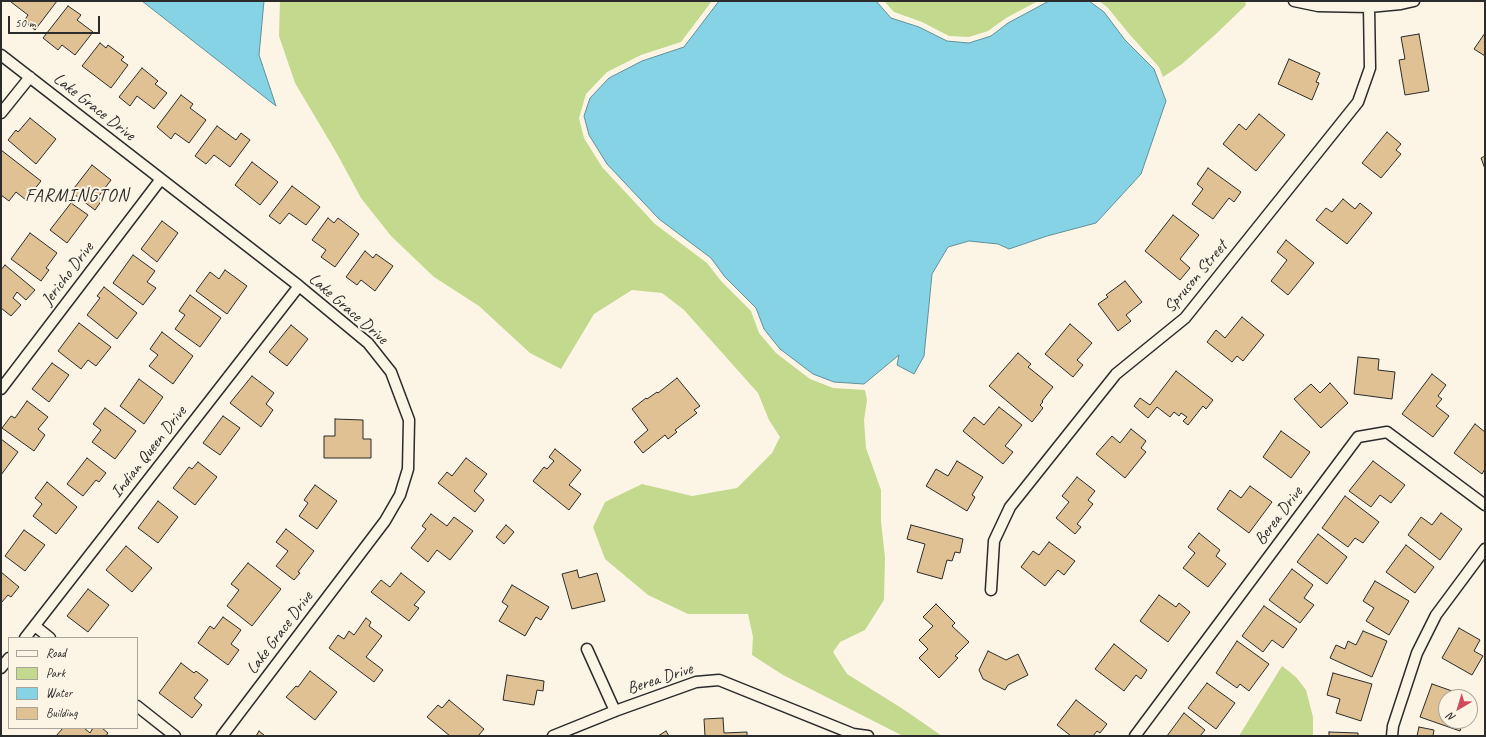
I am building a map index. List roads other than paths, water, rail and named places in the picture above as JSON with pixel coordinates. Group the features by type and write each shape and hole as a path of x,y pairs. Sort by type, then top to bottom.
{"street":[{"path":"1294,1 1318,6 1369,7 1402,4 1414,1"},
{"name":"Spruson Street","path":"991,590 994,541 1010,506 1116,374 1185,318 1358,102 1370,68 1369,7"},
{"name":"Lake Grace Drive","path":"1,55 299,286 368,343 391,372 409,420 408,469 400,495 385,521 222,736"},
{"path":"1,113 30,77"},
{"name":"Jericho Drive","path":"1,389 161,179"},
{"name":"Indian Queen Drive","path":"26,637 299,286"},
{"name":"Berea Drive","path":"1135,736 1358,437 1387,432 1485,505"},
{"path":"1392,736 1393,726 1417,653 1436,615 1485,549"},
{"path":"35,626 49,637"},
{"path":"588,649 615,711"},
{"path":"1,668 8,659"},
{"name":"Berea Drive","path":"553,736 615,711 696,682 719,680 853,734 868,736"},
{"path":"138,707 175,736"}],"water":[{"path":"142,1 264,1 259,55 276,106"},
{"path":"719,1 876,1 891,18 919,27 947,41 969,43 991,36 1008,23 1049,1 1089,1 1104,12 1125,40 1154,69 1166,101 1141,174 1096,223 1047,236 1009,249 998,244 969,241 948,247 932,274 924,356 914,374 897,365 899,355 864,384 834,382 813,374 780,349 764,329 756,308 725,277 711,258 659,219 607,164 589,135 584,116 590,98 609,78 642,61 684,47"}],"district":[{"name":"FARMINGTON","path":"77,196"}]}
